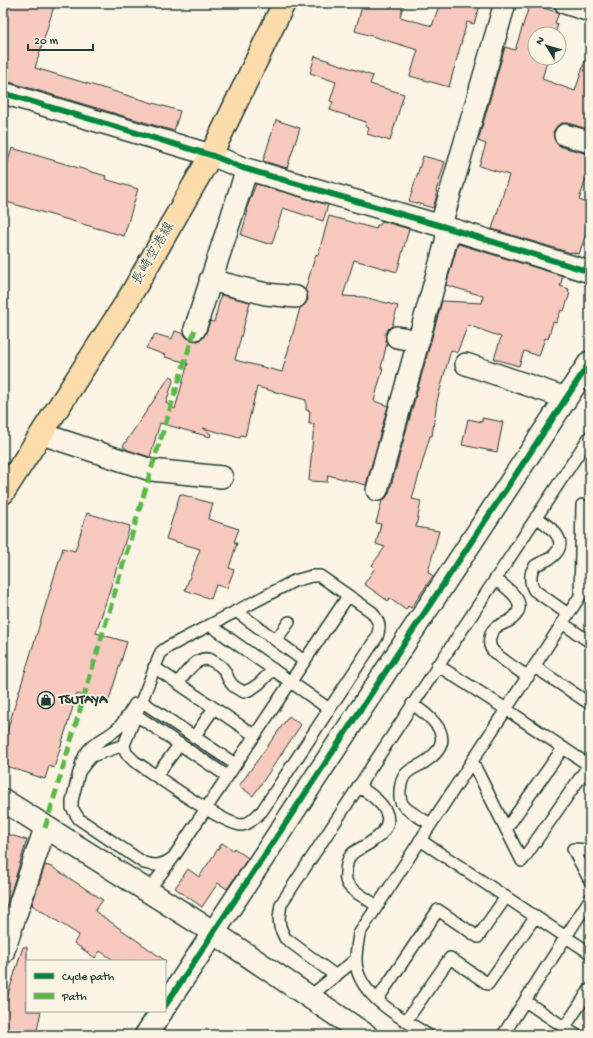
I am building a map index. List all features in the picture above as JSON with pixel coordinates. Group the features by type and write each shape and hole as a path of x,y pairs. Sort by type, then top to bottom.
{"main road":[{"name":"長崎空港線","path":"3,493 129,298 210,155 284,3"}],"street":[{"path":"378,490 447,238 443,218 505,3"},
{"path":"565,3 590,11"},
{"path":"3,93 210,155 247,169 445,227 590,272"},
{"path":"565,135 590,142"},
{"path":"195,330 247,169"},
{"path":"210,280 266,294 296,297"},
{"path":"397,337 418,341"},
{"path":"166,1004 590,362"},
{"path":"466,364 566,398"},
{"path":"42,434 151,470 222,478"},
{"path":"3,800 45,828 213,932 366,1035"},
{"path":"3,953 9,910 45,828"},
{"path":"146,1035 161,1012"}],"lane":[{"path":"336,976 285,938 280,927 279,918 281,904 494,579 590,436"},
{"path":"580,596 582,505 590,511"},
{"path":"536,517 551,527 559,537 560,544 559,549 552,558 536,566 532,571 531,581 534,590 590,642"},
{"path":"312,576 320,576 348,596 372,612 377,619 380,628 377,637 262,811 251,822 242,825 233,824 205,808 156,776 134,761 126,753 124,745 146,687 161,652 168,647 294,581 312,576"},
{"path":"494,579 510,590 518,600 519,606 514,617 495,628 491,633 491,648 528,677"},
{"path":"428,1035 387,1009 370,993 359,977 356,960 359,934 590,582"},
{"path":"148,892 173,858 348,596"},
{"path":"236,611 304,661"},
{"path":"276,640 289,622"},
{"path":"210,625 329,709"},
{"path":"178,683 192,665 204,659 212,660 219,665 224,670 229,683 244,692 252,690 258,686 273,669"},
{"path":"438,665 590,765 522,861 472,761"},
{"path":"154,667 254,735"},
{"path":"535,667 590,704"},
{"path":"146,687 125,720 117,728 87,750 83,758 72,801 72,808 79,819 144,863 154,865 164,864 173,858"},
{"path":"141,701 235,764"},
{"path":"412,704 426,714 435,723 442,733 443,740 438,751 432,757 424,763 409,770 405,775 400,786 400,800 404,806 431,824"},
{"path":"194,737 214,708"},
{"path":"136,714 227,776"},
{"path":"156,776 180,744"},
{"path":"80,772 92,756 124,745"},
{"path":"506,829 563,748"},
{"path":"358,786 372,794 381,804 388,814 388,821 384,832 379,837 355,851 351,856 346,867 346,880 350,887 377,906"},
{"path":"420,840 590,953"},
{"path":"590,850 573,849 590,881"},
{"path":"377,1000 438,910 478,937 506,897"},
{"path":"503,1035 590,899"},
{"path":"406,1021 450,958 488,984 534,917"},
{"path":"309,997 356,960"},
{"path":"565,1028 590,989"},
{"path":"525,1001 576,1035"}],"building":[{"path":"3,3 55,3 35,68 180,111 174,131 6,81 9,72 3,70"},
{"path":"363,3 404,3 400,17 432,26 440,3 481,3 474,24 467,22 449,87 410,76 418,50 355,31"},
{"path":"530,3 559,13 555,23 558,24 557,26 527,26 527,66 546,66 542,79 575,91 587,55 590,56 590,130 568,123 562,123 557,126 553,132 557,144 562,147 588,154 586,161 590,162 579,200 590,204 590,222 579,254 571,253 492,229 509,175 479,166 486,144 478,141 505,47 515,50"},
{"path":"315,56 373,76 370,84 404,94 390,141 367,134 369,128 365,126 366,122 330,110 333,102 330,101 336,82 310,73"},
{"path":"276,120 300,128 287,168 263,161"},
{"path":"12,148 106,176 105,179 138,189 124,236 3,201 3,178"},
{"path":"423,156 445,162 436,191 438,192 433,208 409,201"},
{"path":"256,184 328,205 323,221 283,208 272,244 241,235 248,211 246,210"},
{"path":"329,216 376,229 377,225 380,225 382,221 409,229 397,272 354,260 343,296 364,297 398,306 392,326 385,334 387,343 381,368 383,368 374,401 388,406 366,485 328,475 327,482 309,481 314,424 309,424 310,411 306,410 306,400 257,387 245,436 241,435 240,438 203,428 211,434 210,437 160,423 150,457 128,450 123,446 170,376 174,378 166,403 175,409 188,363 165,357 165,355 146,348 155,334 172,339 175,331 184,334 192,340 198,341 203,338 206,333 210,321 214,322 221,295 250,302 235,360 282,372 300,308 308,299 307,292 305,290 316,254 318,255"},
{"path":"458,244 563,276 560,286 569,289 568,292 570,293 564,311 561,310 556,323 553,322 548,339 545,338 539,356 524,351 519,366 494,359 501,337 468,325 457,353 451,350 437,401 432,436 430,436 412,499 421,501 416,527 439,531 428,572 433,576 411,608 408,606 406,610 389,598 388,601 364,584 375,568 372,565 385,547 376,544 381,524 376,523 382,501 389,493 442,301 482,303 483,296 446,285"},
{"path":"482,418 503,422 497,452 462,445 468,419 482,422"},
{"path":"180,494 213,504 208,519 239,529 234,542 237,543 229,568 234,570 227,588 216,585 211,599 185,590 200,549 166,539"},
{"name":"TSUTAYA","path":"87,513 130,526 96,633 127,642 108,703 77,694 54,768 49,766 45,779 3,765 3,744 63,548 75,551"},
{"path":"289,716 301,725 253,796 239,786"},
{"path":"3,833 27,840 7,905 3,904"},
{"path":"222,843 233,850 234,848 248,858 227,889 218,883 202,907 175,888 188,869 199,877"},
{"path":"45,865 52,867 103,900 95,911 165,960 114,960 100,951 95,958 74,943 79,935 32,905"},
{"path":"23,947 27,947 26,1012 41,1012 36,1035 3,1035 3,1010"}],"marked path":[{"path":"45,828 151,470 195,329"}],"cycle path":[{"path":"3,93 211,155 243,168 445,227 590,272"},
{"path":"166,1004 590,362"}],"place":[{"name":"TSUTAYA","path":"46,700"}]}
